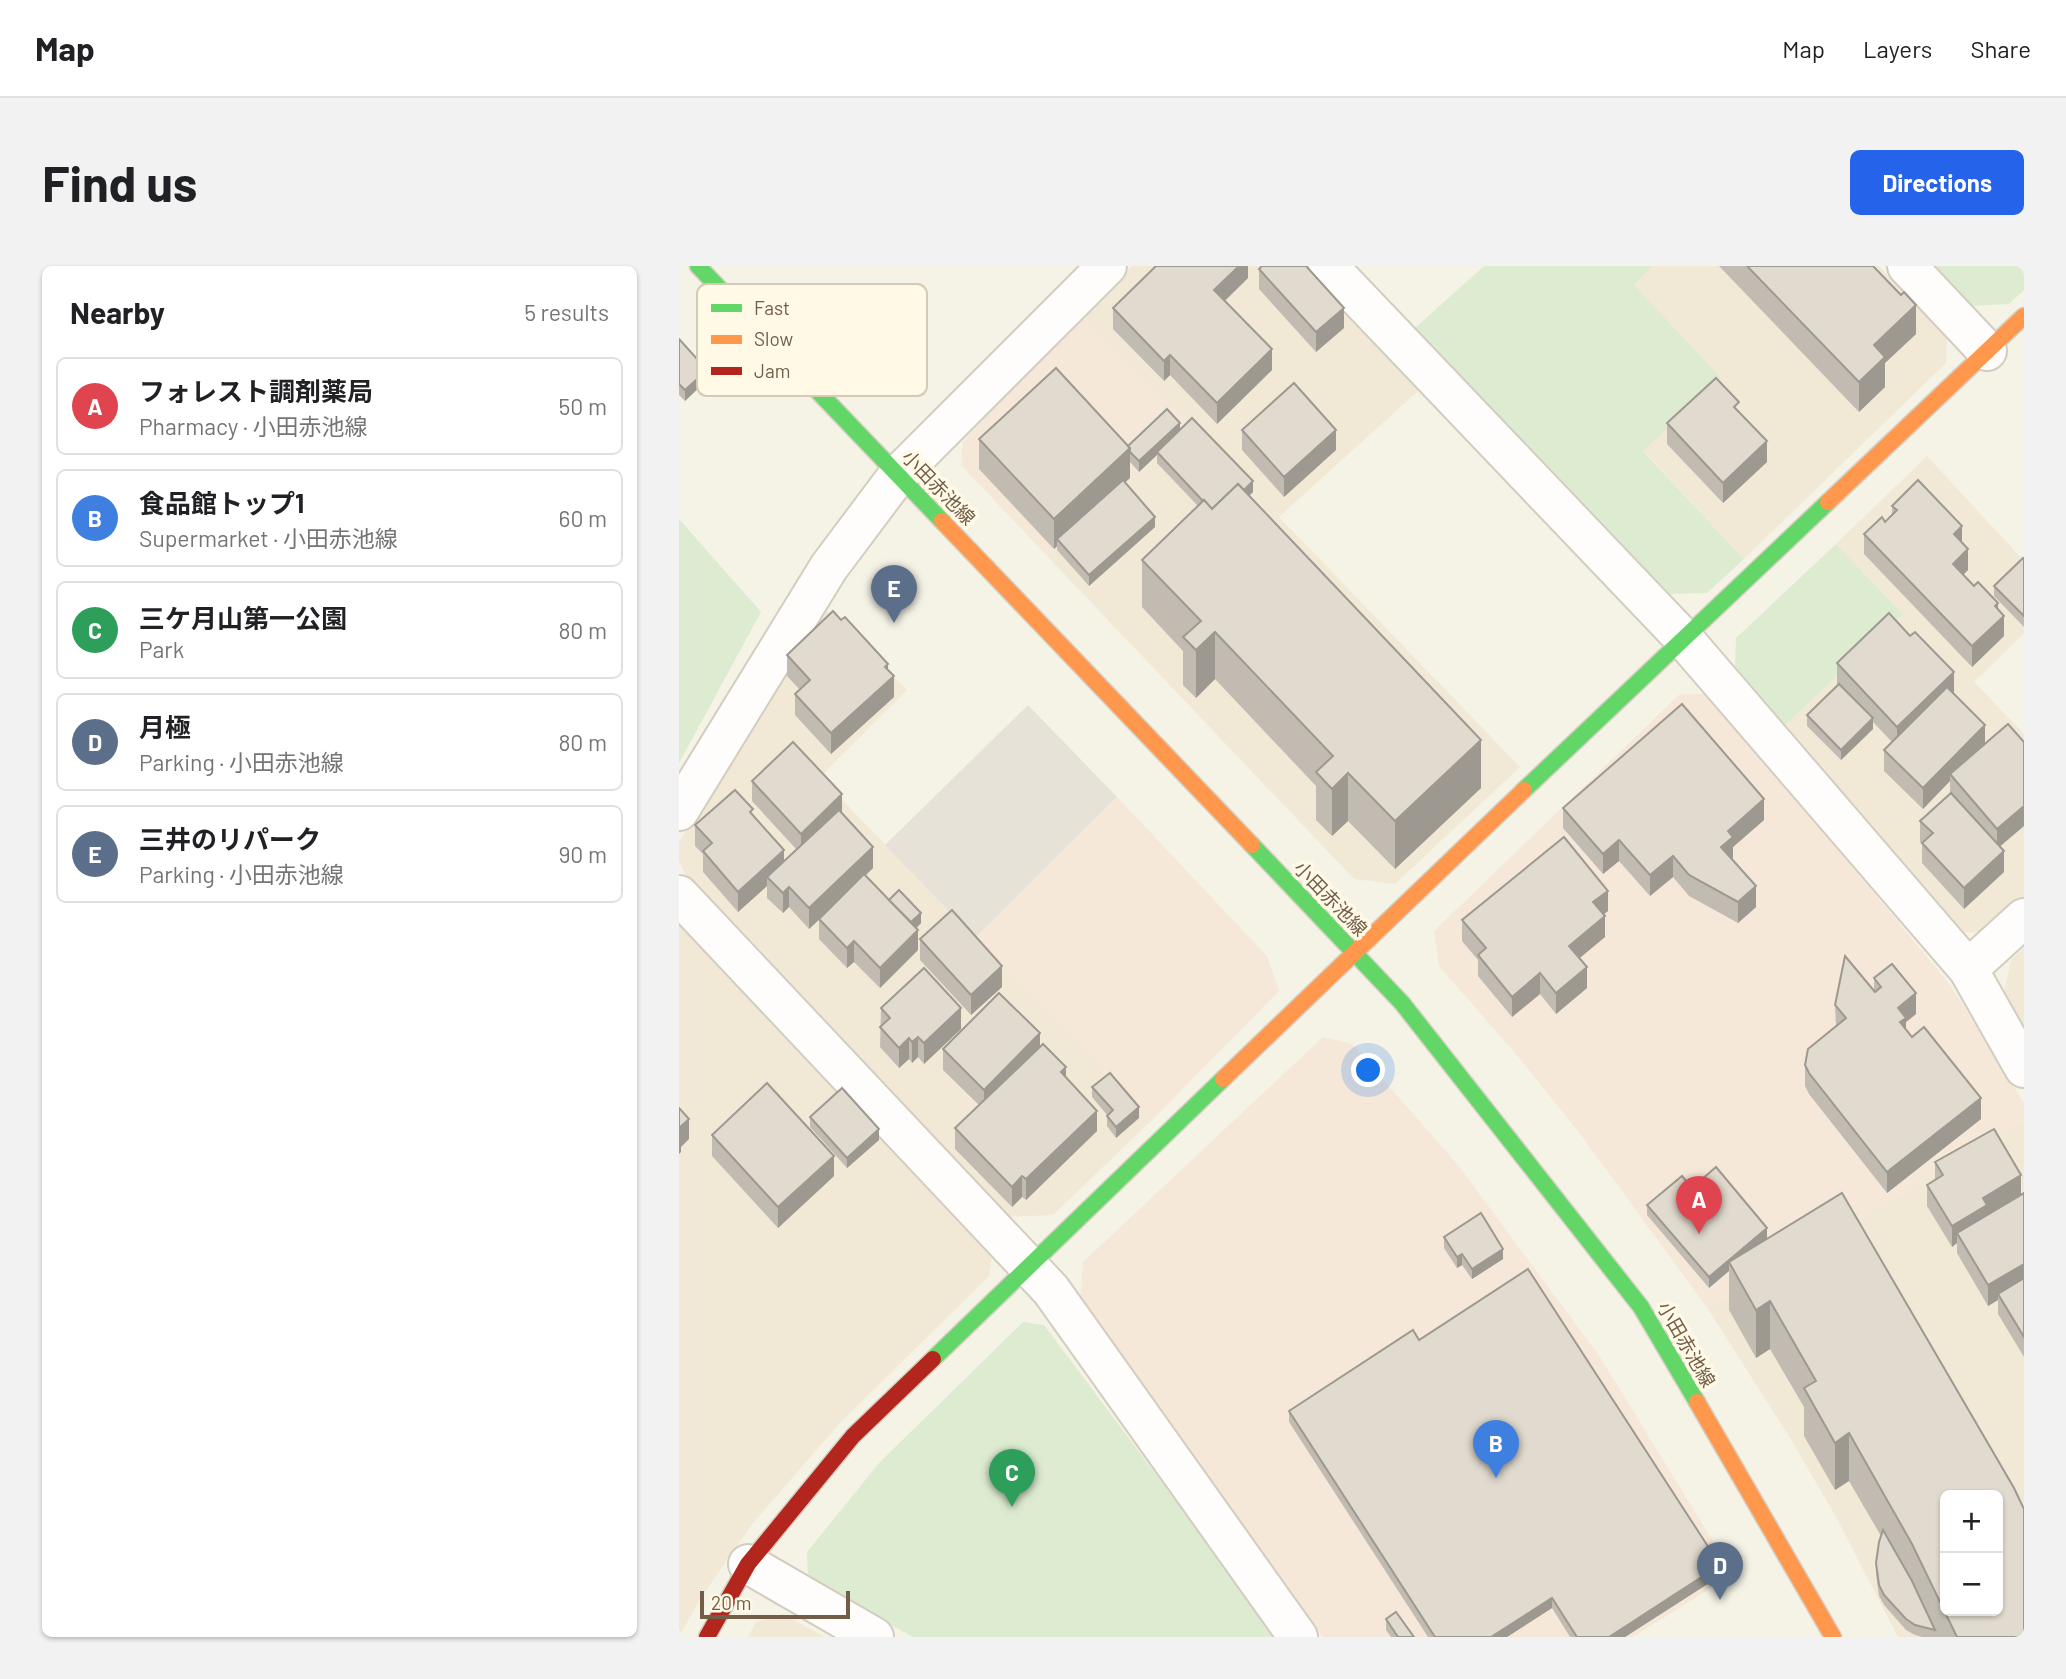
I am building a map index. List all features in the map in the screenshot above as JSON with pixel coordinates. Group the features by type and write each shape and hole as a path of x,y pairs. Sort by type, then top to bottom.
{"street":[{"name":"小田赤池線","path":"698,266 715,284"},
{"path":"679,811 829,567 898,475 1107,266"},
{"path":"1328,266 1683,638 1968,970 2024,1068"},
{"path":"1907,266 1987,351"},
{"path":"707,1637 748,1564 853,1436 1354,952 2024,316"},
{"name":"小田赤池線","path":"822,396 1402,1003 1641,1307 1833,1637"},
{"path":"679,895 1051,1290 1298,1637"},
{"path":"1968,970 2024,918"},
{"path":"748,1564 874,1637"}],"shaded area":[{"path":"1132,266 1301,266 1419,390 1279,517 1520,767 1395,884 1354,879 1048,557 1192,426 1082,316"},
{"path":"1652,266 1879,266 1947,339 1946,363 1744,559 1643,450 1634,284"},
{"path":"1082,316 1192,426 1048,557 961,465 963,441"},
{"path":"1927,456 2024,561 2024,633 1974,682 2024,734 2024,898 1988,933 1960,932 1784,726 1903,614 1836,544"},
{"path":"826,610 907,690 820,777 1152,1120 1053,1215 1001,1217 691,886 679,861 679,842"},
{"path":"1680,694 1709,694 1951,986 2024,1103 2024,1121 1708,1309 1581,1135 1516,1054 1439,966 1434,931"},
{"path":"1028,705 1117,797 975,938 885,845"},
{"path":"1117,797 1267,956 1279,991 1152,1120 975,938"},
{"path":"679,921 993,1249 989,1276 839,1424 753,1523 700,1599 679,1637"},
{"path":"2024,948 2024,1029 2004,993 2011,960"},
{"path":"1323,1037 1352,1044 1458,1165 1600,1357 1733,1574 1633,1637 1322,1637 1080,1305 1083,1262"},
{"path":"2024,1121 2024,1637 1898,1637 1835,1515 1790,1438 1708,1309"},
{"path":"783,1614 825,1637 748,1637 756,1622"}],"green space":[{"path":"1484,266 1652,266 1634,285 1721,378 1643,451 1744,559 1707,593 1670,594 1414,329"},
{"path":"1931,266 2024,266 2024,290 2009,304 1969,306"},
{"path":"679,519 761,612 679,763"},
{"path":"1836,544 1903,614 1784,726 1735,666 1736,638"},
{"path":"1023,1322 1044,1325 1278,1637 913,1637 808,1579 807,1552 880,1462"}],"building":[{"path":"1156,266 1239,266 1214,290 1272,349 1217,403 1170,355 1164,361 1113,308"},
{"path":"1262,266 1306,266 1344,308 1316,332 1259,269"},
{"path":"1747,266 1873,266 1901,295 1904,292 1916,305 1874,345 1885,357 1859,382"},
{"path":"679,339 697,359 697,379 685,390 679,384"},
{"path":"1056,368 1130,448 1054,519 979,439"},
{"path":"1716,378 1739,402 1734,407 1767,441 1723,483 1667,423"},
{"path":"1294,383 1336,430 1284,477 1242,430"},
{"path":"1167,409 1180,423 1139,461 1128,446"},
{"path":"1192,418 1253,481 1244,490 1238,484 1212,509 1157,452"},
{"path":"1123,480 1155,517 1089,575 1057,539"},
{"path":"1918,480 1962,526 1954,534 1968,549 1953,564 1974,586 1978,582 1998,603 1995,606 2004,616 1972,646 1864,534 1882,517 1885,522 1897,510 1892,506"},
{"path":"1238,484 1481,740 1395,821 1348,773 1332,789 1316,772 1333,756 1215,632 1196,650 1183,637 1201,621 1142,560 1204,500 1212,509"},
{"path":"2024,559 2024,616 1994,586"},
{"path":"833,611 841,620 845,617 888,664 885,667 894,676 831,733 795,694 810,680 787,655"},
{"path":"1889,613 1910,636 1915,632 1954,672 1897,727 1837,663"},
{"path":"1839,684 1873,718 1841,750 1807,715"},
{"path":"1947,687 1985,725 1923,788 1884,750"},
{"path":"1682,704 1764,799 1728,831 1733,837 1721,847 1756,886 1738,902 1689,875 1673,856 1650,875 1619,840 1603,854 1563,808"},
{"path":"2008,724 2024,742 2024,806 1997,829 1950,774"},
{"path":"793,742 842,794 801,834 752,781"},
{"path":"735,790 753,809 750,812 784,850 738,892 703,851 712,843 695,825"},
{"path":"1951,793 2004,851 1964,888 1922,843 1933,833 1920,821"},
{"path":"839,810 873,847 809,908 789,887 783,893 767,877"},
{"path":"1564,837 1608,891 1593,902 1605,916 1569,946 1587,967 1556,993 1540,973 1512,997 1478,955 1486,948 1462,920"},
{"path":"864,874 918,930 880,968 854,941 847,948 819,919"},
{"path":"899,890 921,913 911,922 889,900"},
{"path":"952,910 1002,966 971,995 920,939"},
{"path":"1845,956 1875,992 1881,987 1874,978 1892,964 1916,993 1898,1008 1906,1018 1900,1022 1912,1037 1924,1027 1981,1098 1887,1172 1805,1065 1808,1049 1846,1018 1835,1005"},
{"path":"924,968 961,1008 924,1043 918,1037 912,1042 909,1038 899,1048 880,1027 890,1018 881,1008"},
{"path":"999,993 1040,1033 984,1090 943,1049"},
{"path":"1043,1044 1066,1067 1061,1072 1097,1111 1026,1179 1022,1176 1012,1187 955,1128"},
{"path":"1110,1073 1139,1107 1116,1127 1107,1116 1113,1110 1092,1087"},
{"path":"767,1083 834,1156 778,1207 712,1135"},
{"path":"842,1088 879,1129 847,1158 810,1117"},
{"path":"679,1108 689,1119 679,1128"},
{"path":"1994,1129 2021,1175 1983,1198 1987,1205 1952,1226 1927,1185 1943,1175 1935,1162"},
{"path":"1716,1167 1767,1228 1709,1277 1647,1205 1682,1176 1692,1188"},
{"path":"1842,1193 2024,1509 2024,1637 1957,1637 1947,1616 2003,1616 2003,1490 1940,1490 1940,1602 1912,1544 1849,1433 1835,1443 1804,1388 1816,1381 1770,1301 1756,1310 1729,1262"},
{"path":"2024,1193 2024,1264 1988,1285 1957,1233"},
{"path":"1481,1213 1503,1249 1472,1269 1462,1254 1457,1257 1444,1237"},
{"path":"1528,1269 1720,1565 1609,1637 1577,1637 1552,1598 1491,1637 1435,1637 1289,1411 1413,1330 1419,1340"},
{"path":"2024,1278 2024,1337 1998,1294"},
{"path":"1883,1530 1912,1581 1935,1630 1915,1625 1906,1619 1884,1595 1879,1585 1876,1563"},
{"path":"1396,1612 1414,1637 1398,1637 1386,1619"}],"traffic: fast":[{"path":"698,266 715,284"},
{"path":"822,396 942,521"},
{"path":"1524,790 1828,502"},
{"path":"1252,845 1402,1003 1641,1307 1697,1402"},
{"path":"933,1359 1223,1079"}],"traffic: slow":[{"path":"1828,502 2024,316"},
{"path":"942,521 1252,845"},
{"path":"1223,1079 1524,790"},
{"path":"1697,1402 1833,1637"}],"traffic: jam":[{"path":"707,1637 748,1564 853,1436 933,1359"}],"place":[{"name":"三井のリパーク","path":"894,623"},
{"name":"フォレスト調剤薬局","path":"1699,1234"},
{"name":"食品館トップ1","path":"1496,1478"},
{"name":"三ケ月山第一公園","path":"1012,1507"},
{"name":"月極","path":"1720,1600"}]}
